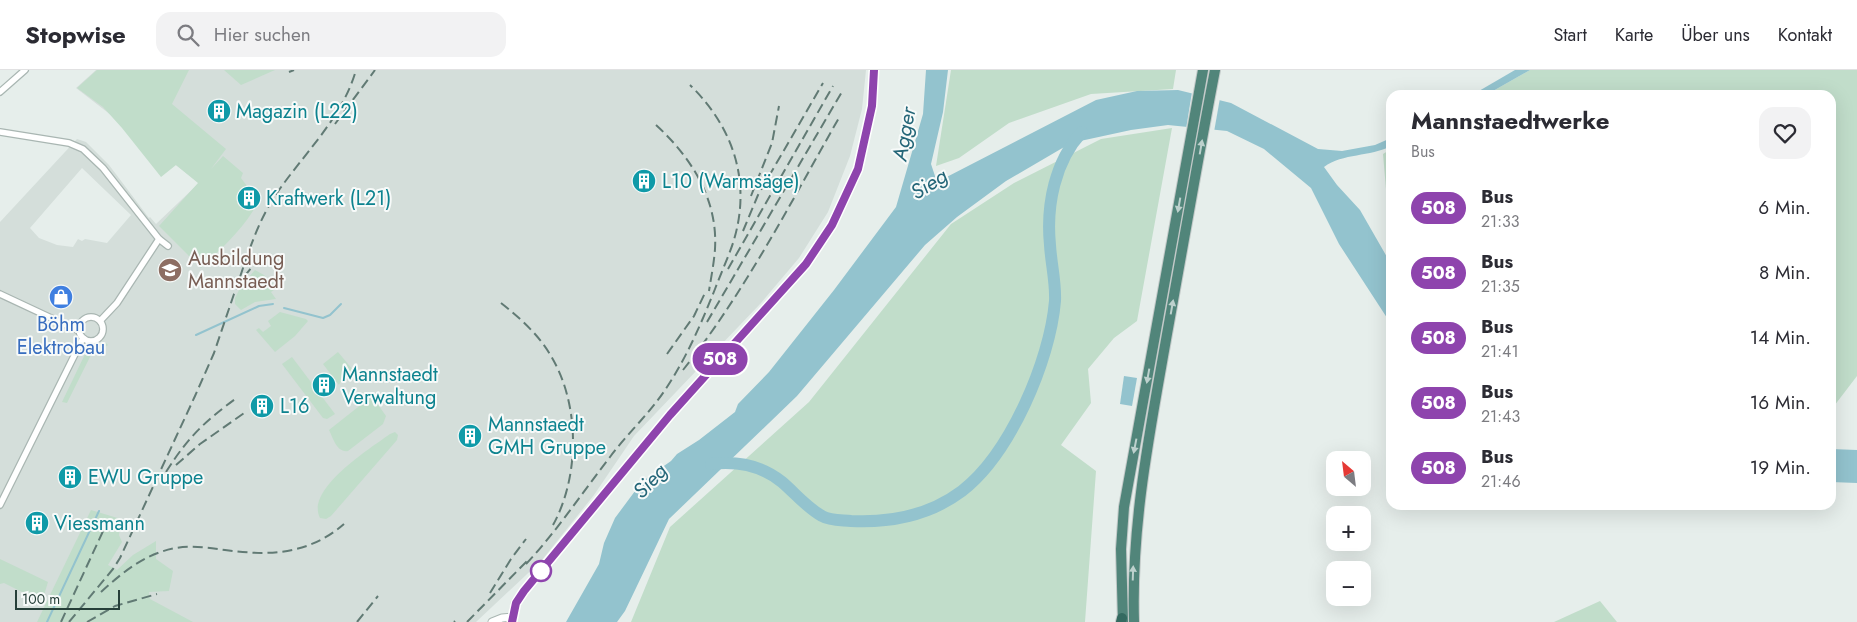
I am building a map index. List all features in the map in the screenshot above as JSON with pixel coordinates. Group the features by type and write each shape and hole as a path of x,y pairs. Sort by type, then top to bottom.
{"highway":[{"path":"1122,621 1121,549 1124,507 1203,71"},
{"path":"1134,622 1133,574 1138,508 1163,355 1215,72"}],"street":[{"path":"0,92 25,70"},
{"path":"492,622 502,618 512,619 516,603 524,591 670,415 806,264 832,225 858,169 872,106 874,70"},
{"path":"0,132 69,143 83,149 103,168 159,239 168,246"},
{"path":"100,321 117,303 159,239"},
{"path":"0,294 79,331 83,338 94,341 103,330 100,321 92,317 85,319 80,324 79,331"},
{"path":"0,505 83,338"}],"shaded area":[{"path":"96,70 866,70 862,109 850,156 828,212 799,258 761,303 634,436 594,495 542,560 476,622 0,622 0,222 77,139 86,142 109,165 149,218 156,224 199,183 76,88","holes":["82,168 131,215 107,243 78,239 73,247 57,245 39,238 30,228"]}],"green space":[{"path":"97,70 189,70 172,104 226,149 211,169 223,156 243,173 241,178 250,190 256,191 261,196 243,226 201,268 159,226 198,183 176,165 161,177 103,107 77,88"},
{"path":"224,70 275,70 241,85"},
{"path":"951,70 1176,70 1173,89 1091,94 1009,123 959,158 936,166"},
{"path":"1530,70 1857,70 1857,376 1836,403 1836,90 1495,90"},
{"path":"1172,128 1137,321 1114,338 1088,369 1091,403 1061,445 1096,471 1085,622 631,622 670,527 809,402 951,224 1014,183 1101,139"},
{"path":"1386,152 1386,189 1383,154"},
{"path":"255,270 264,275 277,288 271,292 276,299 255,302 241,310 235,304 235,298 245,278 247,279"},
{"path":"280,312 308,321 295,336 275,352 256,330 259,328 263,332 271,326 268,321"},
{"path":"104,343 108,345 91,355 67,403 62,402 87,350"},
{"path":"338,352 353,370 342,379 339,385 323,364"},
{"path":"292,357 335,414 327,419 323,418 282,364"},
{"path":"372,396 386,416 383,424 348,451 341,450 329,430"},
{"path":"395,432 398,435 397,440 331,516 326,519 320,518 318,507 322,495 331,482 356,459"},
{"path":"91,510 121,519 119,535 122,542 108,565 117,570 133,555 156,541 156,559 173,571 169,591 149,592 150,599 193,622 37,622"},
{"path":"0,559 48,582 42,602 4,583 0,584"},
{"path":"1600,601 1617,622 1554,622"}],"water":[{"name":"Sieg","path":"926,70 948,70 943,112 931,164 937,182 1096,100 1137,91 1178,90 1231,103 1318,149 1342,151 1375,145 1386,140 1386,148 1340,159 1324,167 1337,185 1360,210 1386,255 1386,316 1339,244 1311,188 1264,149 1227,131 1168,125 1131,130 1071,143 1006,181 957,217 925,245 797,396 669,519 625,611 617,622 566,622 599,564 604,543 615,518 638,487 649,476 657,475 661,468 677,454 699,440 735,412 738,404 769,372 896,207 923,114"},
{"path":"1515,70 1530,70 1495,90 1481,90"},
{"path":"1124,376 1137,378 1132,406 1120,404"},
{"path":"1836,449 1857,450 1857,483 1836,482"}],"pier":[{"path":"1192,92 1220,98 1214,132 1186,129"}],"waterway":[{"path":"711,464 739,464 766,472 782,482 816,512 825,518 836,520 881,521 923,512 950,499 980,475 996,454 1025,405 1045,351 1052,325 1055,301 1049,230 1051,199 1054,184 1065,156 1082,132"},
{"path":"196,335 259,306 273,304"},
{"path":"284,308 323,318 330,315 341,304"},
{"path":"47,622 99,511"}],"railway":[{"path":"289,72 294,70"},
{"path":"240,277 254,237 273,199 331,122 350,88 356,70"},
{"path":"335,124 375,70"},
{"path":"743,231 758,195 823,83"},
{"path":"526,564 665,390 680,366 699,328 733,243 740,199 739,178 735,158 728,138 718,119 690,85"},
{"path":"728,269 833,86"},
{"path":"707,322 843,90"},
{"path":"751,196 772,143 779,106"},
{"path":"683,370 727,310 747,278 840,116"},
{"path":"656,125 669,137 691,165 707,196 715,231 715,254 709,291"},
{"path":"69,622 120,558 214,353 239,283 256,262"},
{"path":"667,354 694,316 705,293"},
{"path":"501,303 529,327 546,348 561,375 567,396 573,440 572,463 562,506 553,525"},
{"path":"166,472 198,430 238,397"},
{"path":"176,465 200,444 247,411"},
{"path":"101,592 136,564 165,551 188,547 257,553 288,551 316,542 344,524"},
{"path":"61,622 104,529"},
{"path":"490,593 526,539"},
{"path":"467,622 530,558"},
{"path":"87,622 115,606 157,594"},
{"path":"357,622 378,596"}],"bus line":[{"name":"508","path":"512,622 516,603 524,591 670,415 806,264 832,225 858,169 872,106 874,70"}],"place":[{"name":"Magazin (L22)","path":"219,111"},
{"name":"L10 (Warmsäge)","path":"644,181"},
{"name":"Kraftwerk (L21)","path":"249,198"},
{"name":"Ausbildung Mannstaedt","path":"170,270"},
{"name":"Böhm Elektrobau","path":"61,297"},
{"name":"Mannstaedt Verwaltung","path":"324,385"},
{"name":"L16","path":"262,406"},
{"name":"Mannstaedt GMH Gruppe","path":"470,436"},
{"name":"EWU Gruppe","path":"70,477"},
{"name":"Viessmann","path":"37,523"}],"water label":[{"name":"Agger","path":"904,134"}]}
